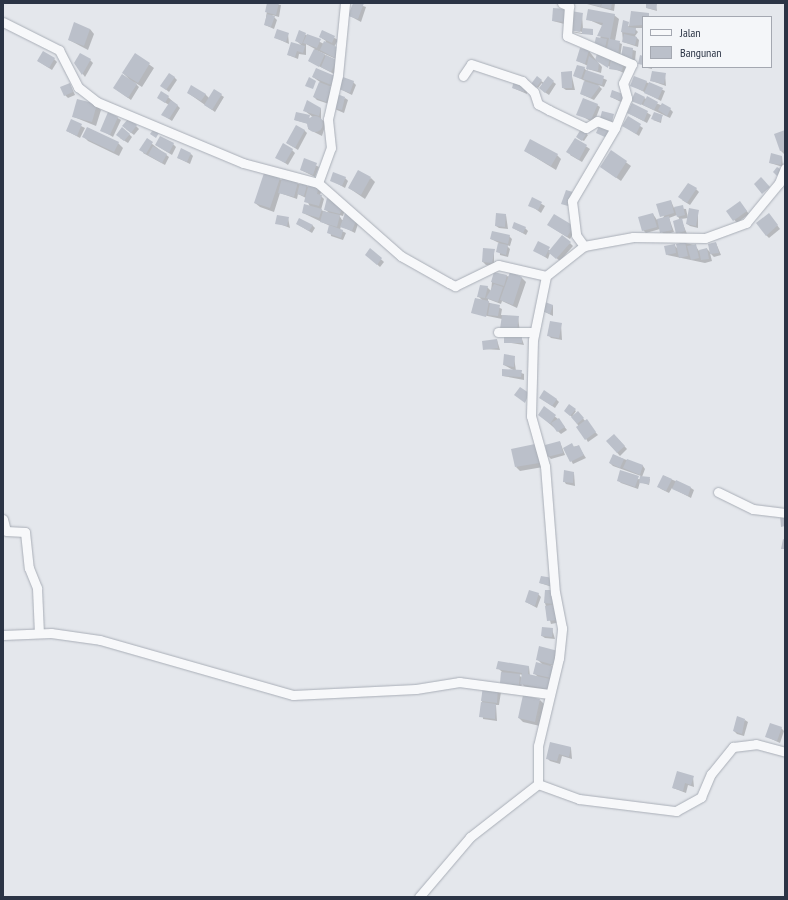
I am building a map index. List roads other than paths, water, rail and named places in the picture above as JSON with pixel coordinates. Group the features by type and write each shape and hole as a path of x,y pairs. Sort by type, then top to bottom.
{"street":[{"path":"318,183 331,148 328,119 338,76 345,3"},
{"path":"562,3 569,6 567,36 631,62 623,83 627,98 615,128 572,201 576,235 584,246"},
{"path":"3,22 59,50 78,86 97,102 243,163 318,183 401,256 448,284 455,286 498,265 546,276"},
{"path":"463,76 471,64 522,81 534,92 538,104 549,110 586,128 597,121 615,128"},
{"path":"538,784 538,746 562,628 555,593 545,466 531,424 534,332 546,276 584,246 633,236 718,235 755,216 779,183 785,168"},
{"path":"498,332 534,332"},
{"path":"718,492 753,510 785,513"},
{"path":"3,519 6,531 25,532 29,568 37,588 39,633"},
{"path":"3,635 39,633 112,643 292,695 416,689 459,682 549,694"},
{"path":"538,784 579,799 676,811 702,797 711,774 733,747 756,744 785,752"},
{"path":"420,897 470,837 538,784"}]}
